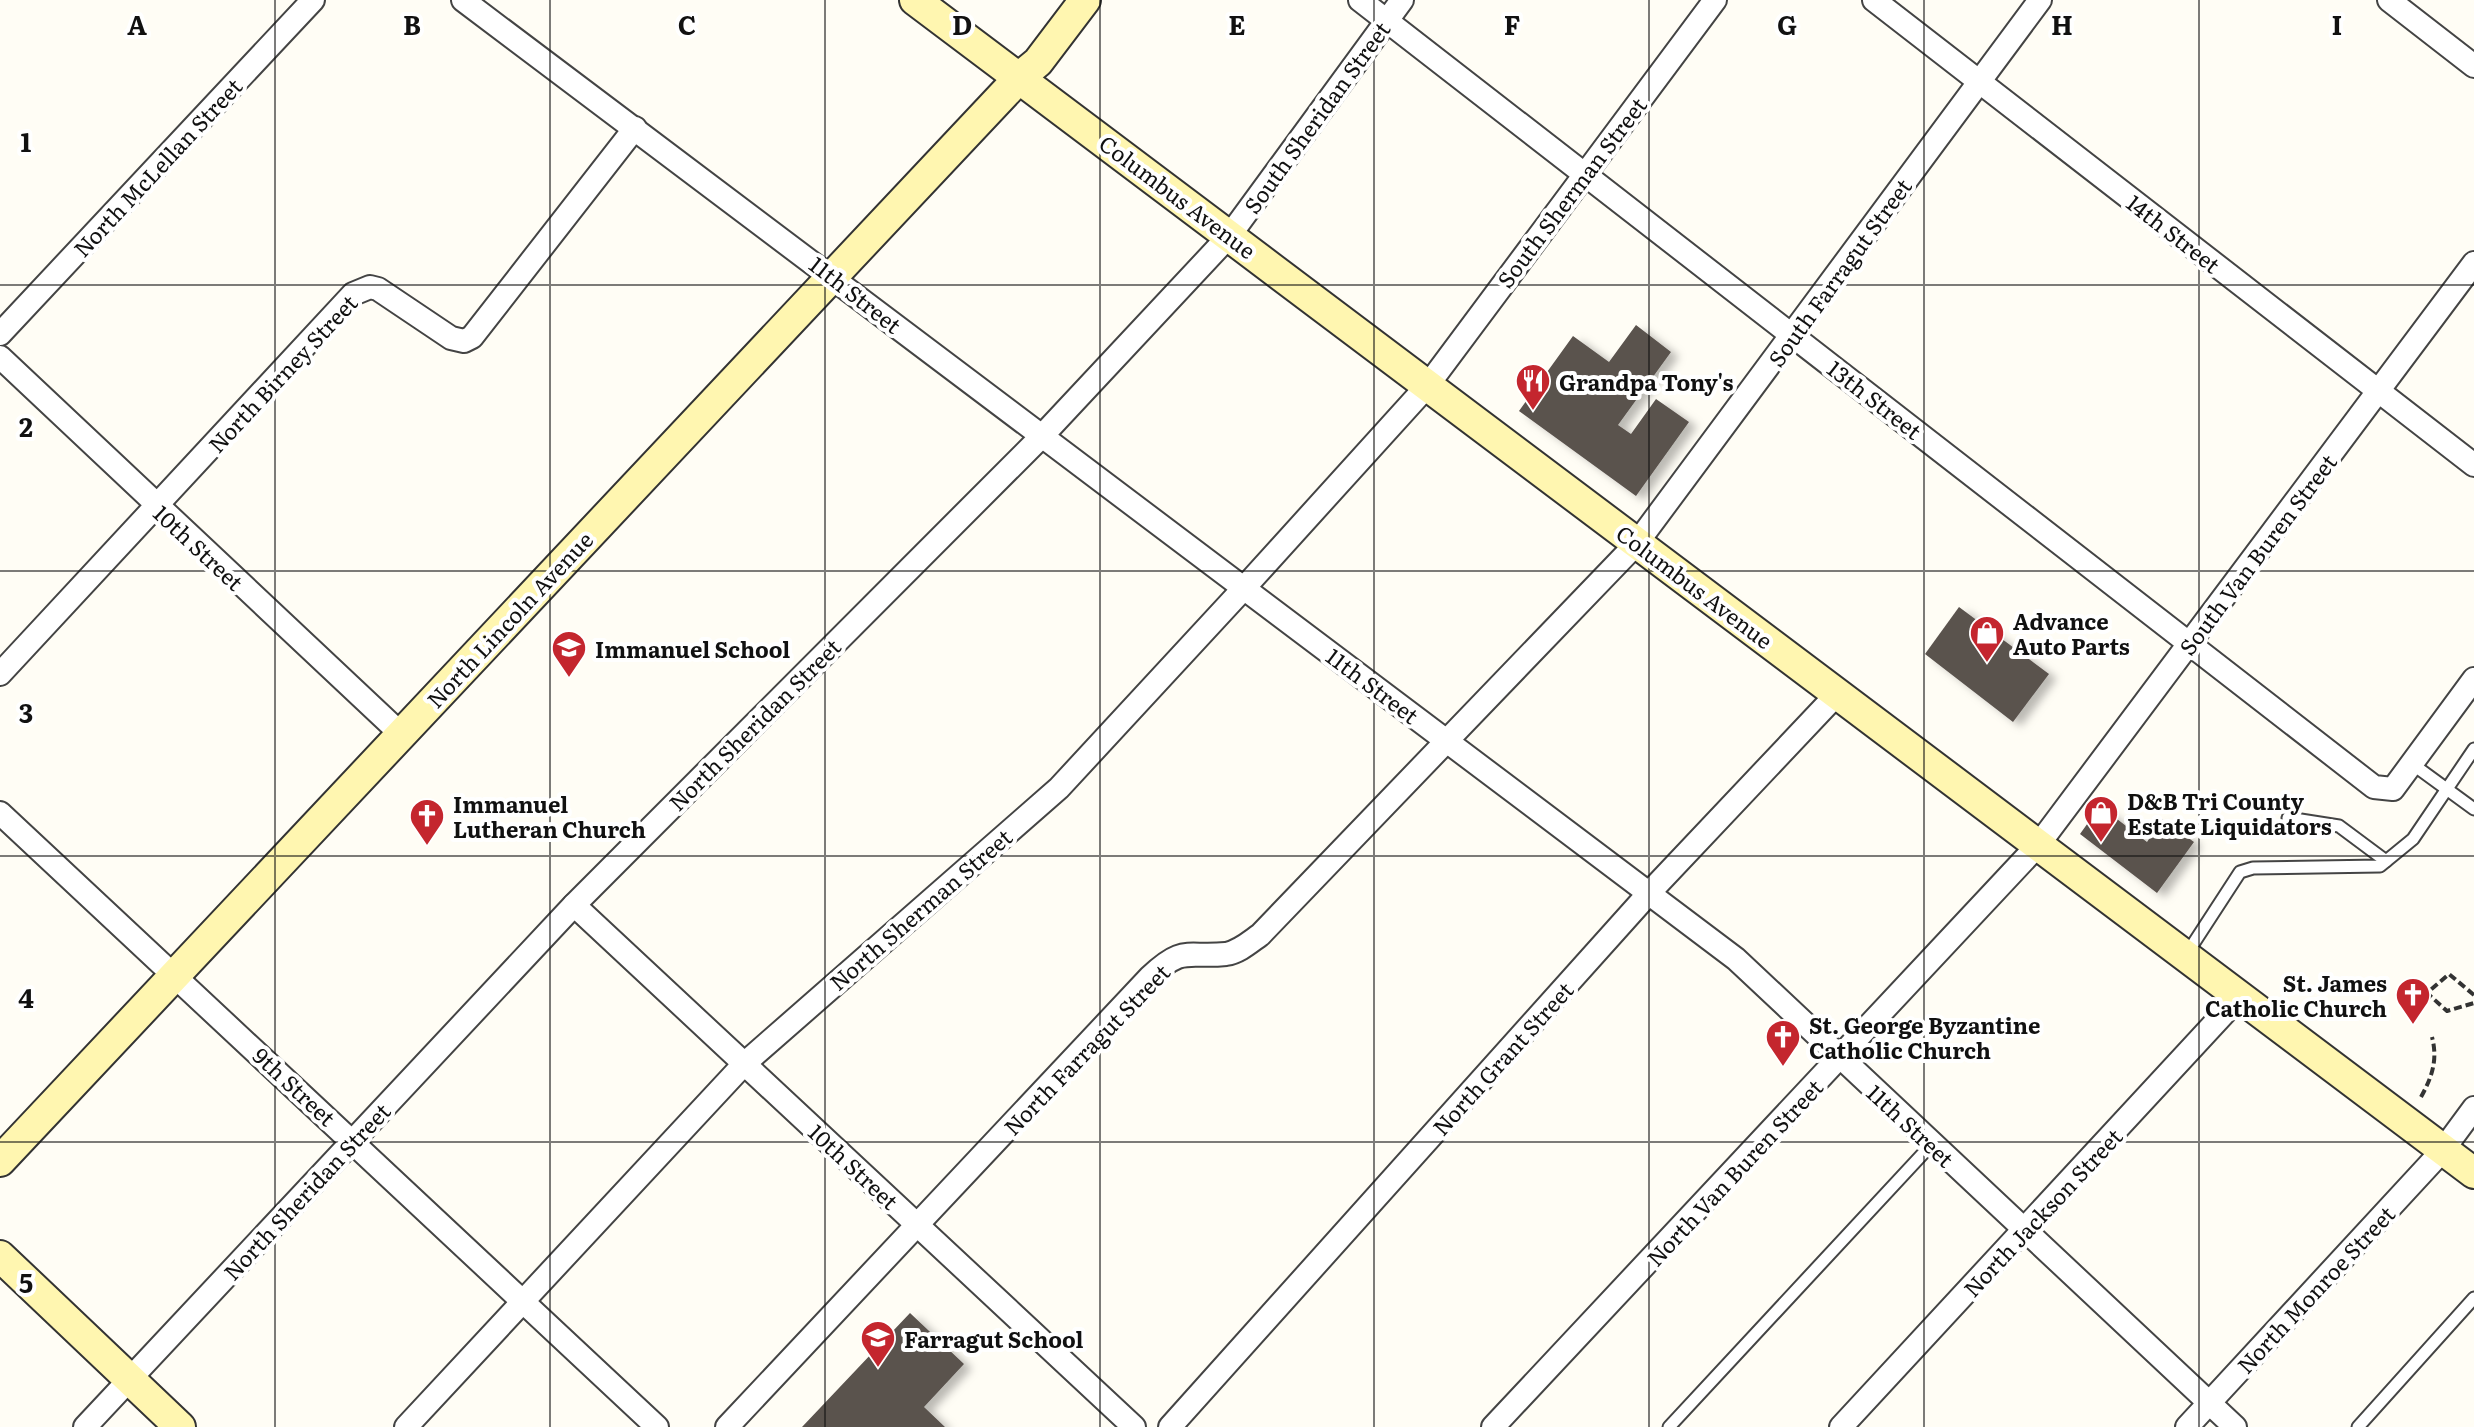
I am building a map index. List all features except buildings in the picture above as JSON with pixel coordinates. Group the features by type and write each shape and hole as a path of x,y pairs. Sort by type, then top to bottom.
{"street":[{"name":"North McLellan Street","path":"0,334 313,0"},
{"name":"11th Street","path":"463,0 1736,959 2235,1427"},
{"name":"Columbus Avenue","path":"915,0 2474,1173"},
{"name":"North Lincoln Avenue","path":"0,1161 832,275 1020,77 1038,62 1085,0"},
{"name":"13th Street","path":"1360,0 2374,787 2393,789 2411,763"},
{"name":"South Sheridan Street","path":"1230,235 1402,0"},
{"name":"South Sherman Street","path":"1428,385 1715,0"},
{"name":"14th Street","path":"1874,0 2474,465"},
{"name":"South Farragut Street","path":"1637,543 2040,0"},
{"path":"2389,0 2474,66"},
{"name":"North Birney Street","path":"0,674 353,294 370,287 378,289 451,338 464,341 472,337 635,128"},
{"name":"North Sheridan Street","path":"85,1427 574,905 1042,436 1230,235"},
{"name":"South Van Buren Street","path":"2039,844 2474,263"},
{"name":"10th Street","path":"0,357 157,508 401,734"},
{"name":"North Sherman Street","path":"406,1427 744,1064 1059,788 1428,385"},
{"name":"North Farragut Street","path":"727,1427 1168,960 1187,952 1229,954 1260,935 1637,543"},
{"path":"2411,763 2474,679"},
{"name":"North Grant Street","path":"1170,1427 1650,892 1838,693"},
{"name":"9th Street","path":"0,813 657,1427"},
{"name":"North Van Buren Street","path":"1493,1427 2039,844"},
{"name":"10th Street","path":"574,905 1134,1427"},
{"name":"North Jackson Street","path":"1841,1427 2026,1231 2240,996"},
{"name":"North Monroe Street","path":"2187,1427 2443,1150 2474,1108"},
{"path":"0,1256 180,1427"}],"lane":[{"path":"2186,955 2240,872 2253,868 2380,866 2413,839 2474,749"},
{"path":"2411,763 2474,809"},
{"path":"2288,818 2339,826 2386,861"},
{"path":"1669,1427 1931,1145"},
{"path":"2358,1427 2474,1298"}],"path":[{"path":"2474,995 2449,974 2427,993 2447,1011 2474,1003"},
{"path":"2421,1097 2433,1077 2436,1050 2432,1037"}],"place":[{"name":"Grandpa Tony's","path":"1533,412"},
{"name":"Advance Auto Parts","path":"1987,664"},
{"name":"Immanuel School","path":"569,679"},
{"name":"D&B Tri County Estate Liquidators","path":"2101,844"},
{"name":"Immanuel Lutheran Church","path":"427,847"},
{"name":"St. James Catholic Church","path":"2413,1026"},
{"name":"St. George Byzantine Catholic Church","path":"1783,1068"},
{"name":"Farragut School","path":"878,1369"}]}
